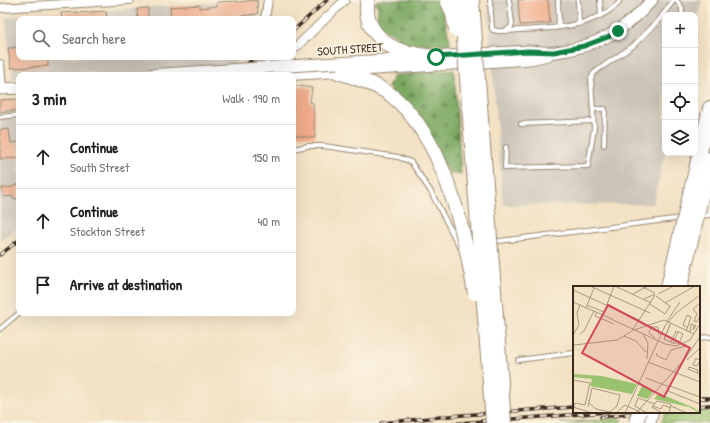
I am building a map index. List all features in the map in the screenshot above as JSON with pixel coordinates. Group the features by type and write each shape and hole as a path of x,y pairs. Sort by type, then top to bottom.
{"highway":[{"path":"368,0 367,12 369,20 372,29 381,40 404,52 436,57"},
{"path":"447,0 453,14 468,105"},
{"path":"461,0 493,423"},
{"path":"472,0 504,423"},
{"path":"338,67 386,92 394,98 413,117 428,139 436,155 452,195 464,234 490,387"},
{"path":"680,286 705,167 710,108"},
{"path":"668,286 705,167"},
{"path":"636,423 639,413"},
{"path":"648,423 650,413"}],"main road":[{"name":"SOUTH STREET","path":"219,72 529,59 584,46 608,37 637,17 652,0"},
{"name":"SOUTH STREET","path":"296,73 338,67 436,57 528,51 554,52"},
{"path":"1,89 16,88"}],"street":[{"path":"0,8 130,0"},
{"path":"265,16 268,0"},
{"path":"296,47 345,0"},
{"path":"259,72 261,60"},
{"path":"272,72 283,60"},
{"path":"0,65 1,89"}],"lane":[{"path":"490,0 492,28 493,30 501,32 560,27 586,23 616,6 619,3 619,0"},
{"path":"506,31 511,27 512,23 509,0"},
{"path":"558,0 560,27"},
{"path":"578,0 579,24"},
{"path":"600,0 601,15"},
{"path":"506,147 505,168 588,166 594,128 591,79 594,73 633,46 658,21 675,0 682,8 682,12"},
{"path":"593,109 605,109 604,144"},
{"path":"0,117 16,115"},
{"path":"521,124 593,121"},
{"path":"296,149 308,146 324,146 398,157 412,162 431,192 459,246 467,245"},
{"path":"474,244 710,215"},
{"path":"0,329 16,316"},
{"path":"700,338 710,337"},
{"path":"518,360 573,353"}],"shaded area":[{"path":"260,0 257,16 20,16"},
{"path":"489,0 702,0 698,18 698,12 662,12 662,156 664,156 653,204 503,205 489,20"},
{"path":"16,16 16,60 238,60 222,72 16,72 16,78 13,78 5,17"},
{"path":"16,99 16,228 0,240 0,100"}],"green space":[{"path":"378,0 438,0 441,4 450,45 396,43 397,35 382,29 378,23 378,7 375,3"},
{"path":"454,70 461,174 450,174 388,87 394,75"},
{"path":"710,410 710,423 662,423 664,414 700,413 700,411"},
{"path":"622,418 621,423 560,423"}],"building":[{"path":"257,0 258,14 238,16 171,16 170,7 200,5 200,8 217,6 217,2"},
{"path":"518,0 548,0 550,23 520,25"},
{"path":"148,8 148,16 138,16 137,9"},
{"path":"106,11 107,16 62,16 61,13"},
{"path":"16,47 16,60 48,60 48,66 11,68 8,48"},
{"path":"296,85 312,88 310,102 313,103 315,138 296,135"},
{"path":"16,99 16,110 0,112 0,100"},
{"path":"9,129 11,143 16,142 16,158 0,159 0,130"},
{"path":"16,185 16,198 13,199 13,196 4,197 2,188"}],"railway":[{"path":"296,28 327,0"},
{"path":"237,72 252,60"},
{"path":"0,255 16,242"},
{"path":"700,398 710,398"},
{"path":"700,406 710,405"},
{"path":"381,423 449,416 573,407"},
{"path":"458,423 594,413"},
{"path":"601,417 635,413"}],"route":[{"path":"436,57 528,51 563,51 584,46 608,37 618,31"}]}
